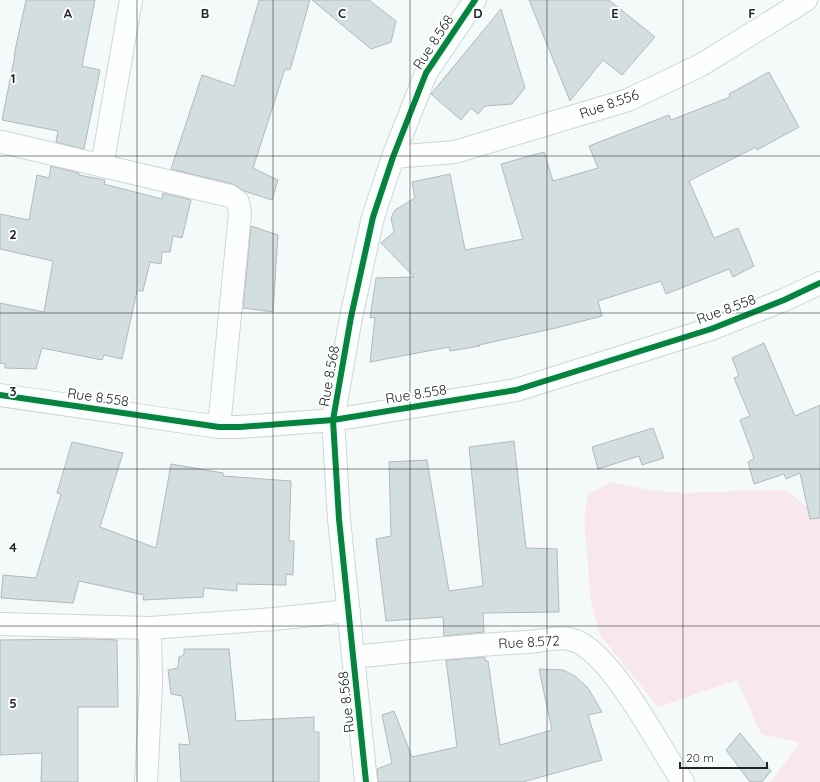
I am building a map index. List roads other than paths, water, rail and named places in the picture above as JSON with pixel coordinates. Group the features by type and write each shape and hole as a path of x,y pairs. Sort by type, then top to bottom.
{"street":[{"path":"102,166 131,0"},
{"name":"Rue 8.568","path":"366,782 339,519 333,420 351,317 373,217 393,157 426,74 475,0"},
{"name":"Rue 8.556","path":"393,157 454,152 628,100 701,65 806,0"},
{"path":"2,142 230,196 238,202 240,213 219,426"},
{"name":"Rue 8.558","path":"0,395 219,426 240,427 333,420 516,390 711,329 784,300 820,283"},
{"path":"0,624 150,628 274,619 349,611"},
{"path":"146,782 152,685 150,628"},
{"name":"Rue 8.572","path":"353,657 560,638 576,641 593,653 609,670 638,710 683,782"}]}
